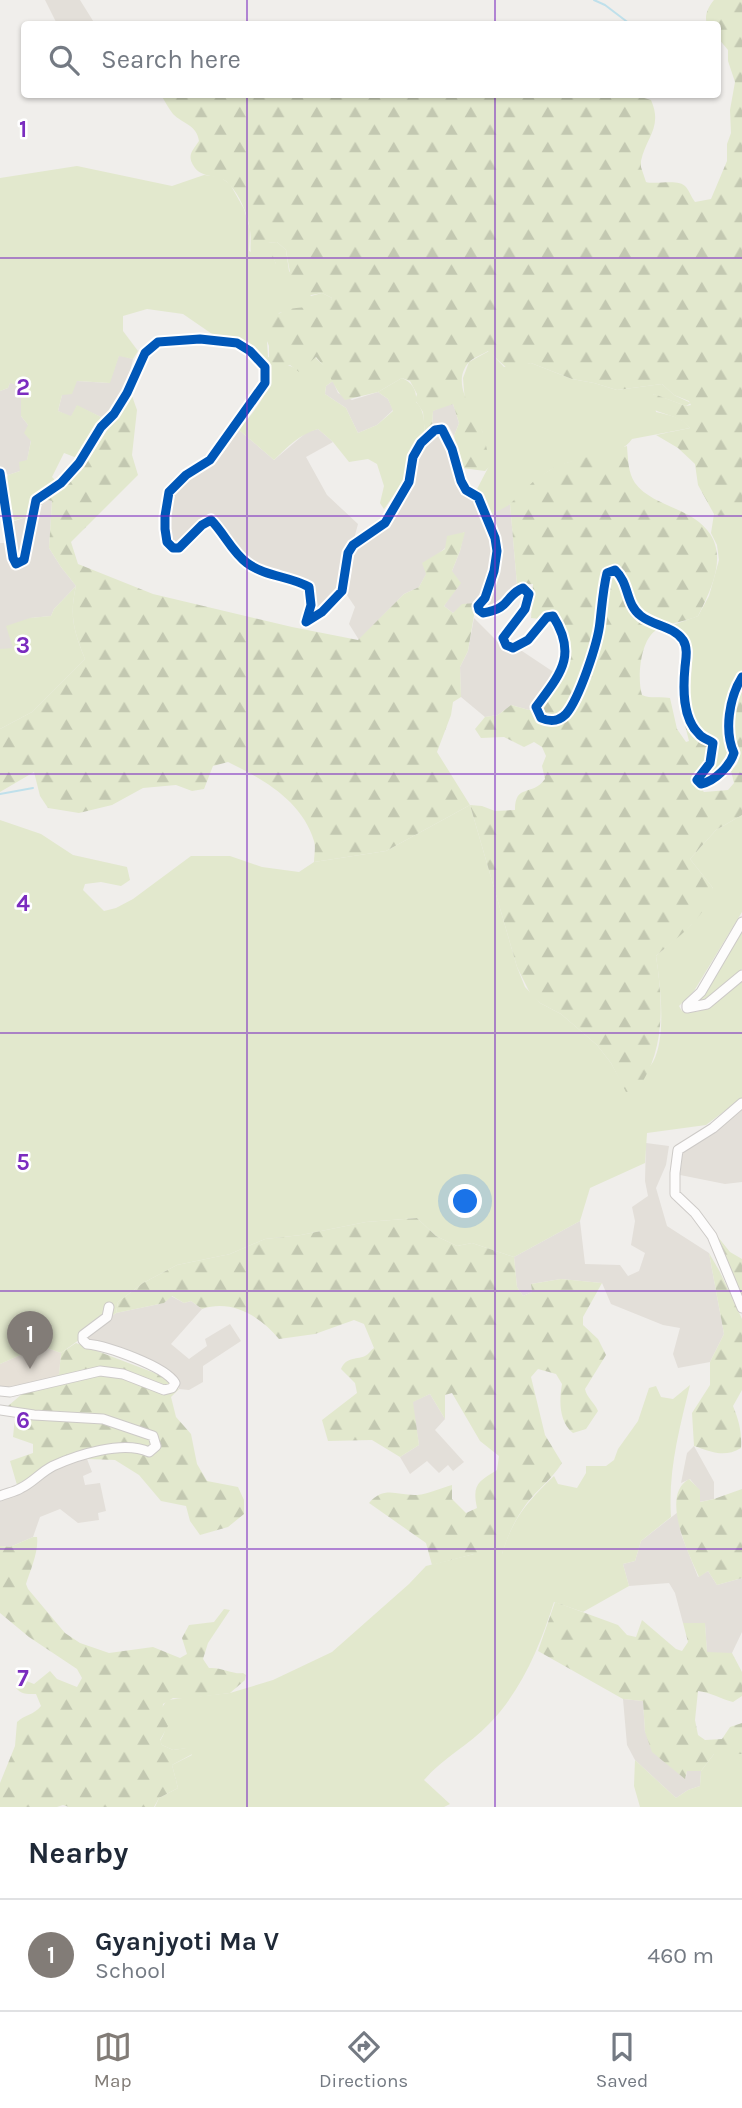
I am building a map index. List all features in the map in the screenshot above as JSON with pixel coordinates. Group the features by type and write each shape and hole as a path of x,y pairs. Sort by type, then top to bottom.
{"street":[{"path":"0,473 16,564 24,560 36,500 61,483 79,463 127,393 145,353 158,342 183,340 237,343 250,351 265,367 265,383 210,460 186,475 169,492 164,516 167,542 173,548 179,548 202,525 211,520 248,564 268,575 309,587 312,595 306,622 329,607 342,591 348,553 353,545 385,523 409,482 413,457 421,443 435,430 442,429 448,437 461,481 466,490 478,497 495,538 497,551 494,571 485,598 478,606 479,610 483,613 500,609 509,602 513,594 523,589 529,594 528,602 503,638 506,645 513,648 528,640 547,617 553,615 565,642 565,664 536,708 541,718 549,722 558,720 566,714 572,703 591,659 600,624 607,573 615,570 622,577 629,601 641,616 674,632 684,641 687,651 684,677 686,712 698,734 713,743 710,764 697,780 701,783 706,783 731,762 734,753 729,741 730,715 734,691 742,677"},
{"path":"742,922 701,992 687,1008 707,1004 742,975"},
{"path":"742,1103 713,1128 678,1150 675,1173 675,1194 695,1213 712,1236 742,1308"},
{"path":"0,1391 10,1392 100,1371 123,1374 164,1390 172,1388 175,1382 173,1378 153,1366 87,1344 83,1340 83,1335 107,1317 109,1307"},
{"path":"0,1410 103,1419 153,1436 156,1446 149,1452 133,1448 88,1453 51,1467 22,1488 0,1496"}],"shaded area":[{"path":"45,0 80,0 93,21 56,21"},
{"path":"119,355 133,359 127,385 107,413 101,417 77,406 71,417 58,411 62,395 77,381 109,383"},
{"path":"333,381 338,393 352,400 378,392 388,399 393,410 377,425 358,433 346,408 325,394 326,386"},
{"path":"10,382 21,386 21,416 28,425 31,440 27,461 20,471 8,475 0,466 0,391 8,388"},
{"path":"453,404 459,423 454,436 448,425 438,423 432,428 433,411"},
{"path":"318,429 333,442 306,457 327,495 358,524 354,539 345,550 341,566 342,582 332,599 317,614 311,614 315,593 313,585 263,568 244,555 213,517 182,543 172,546 167,514 171,491 223,453 239,430 274,460 307,432"},
{"path":"443,435 458,487 464,493 472,494 490,534 492,553 488,578 476,603 453,613 444,606 451,595 452,571 464,532 437,555 419,587 404,594 359,640 349,624 355,607 345,592 351,576 353,553 386,528 395,509 409,491 414,462 421,448 430,438"},
{"path":"43,499 52,501 49,548 76,586 54,609 51,616 30,618 13,649 0,649 0,543 8,543 13,566 22,567 26,562"},
{"path":"510,504 517,585 502,606 483,609 482,605 499,563 489,515"},
{"path":"26,517 21,551 19,556 15,557 12,522"},
{"path":"474,618 508,652 519,649 555,673 529,710 511,705 498,715 485,717 461,697 460,667 468,651"},
{"path":"742,1105 742,1182 725,1184 680,1175 683,1152"},
{"path":"646,1143 669,1146 666,1165 656,1188 667,1226 709,1253 724,1334 710,1362 678,1368 673,1354 680,1328 663,1325 611,1304 602,1283 561,1279 531,1284 532,1292 523,1296 517,1287 514,1257 580,1221 585,1264 620,1265 628,1276 639,1271 645,1253 631,1245 635,1221 632,1207 648,1196 645,1181"},
{"path":"171,1296 184,1303 191,1301 202,1309 171,1344 189,1359 207,1346 205,1339 230,1324 241,1341 203,1366 203,1382 189,1390 179,1389 177,1381 169,1371 151,1361 89,1341 85,1336 116,1313 164,1303"},
{"path":"41,1346 61,1353 59,1374 47,1382 0,1388 0,1364"},
{"path":"430,1394 445,1419 435,1430 464,1462 453,1471 448,1465 439,1473 427,1461 410,1474 400,1457 419,1445 412,1402"},
{"path":"694,1446 714,1482 714,1499 699,1502 699,1490 690,1479 681,1483 687,1453"},
{"path":"87,1459 92,1472 83,1476 85,1485 100,1483 106,1511 98,1513 99,1520 78,1523 60,1509 40,1517 33,1537 10,1547 0,1546 0,1500 42,1475 69,1463"},
{"path":"678,1512 681,1534 698,1577 708,1571 717,1585 742,1578 742,1632 732,1653 707,1653 705,1624 683,1623 675,1593 669,1583 629,1586 623,1564 635,1561 641,1541"},
{"path":"623,1699 643,1701 645,1732 686,1778 687,1770 701,1771 700,1786 676,1798 635,1760 627,1745"}],"green space":[{"path":"714,0 742,0 740,513 719,516 714,514 698,485 695,464 678,448 656,435 690,428 681,420 647,406 645,398 654,394 686,406 691,405 662,384 617,390 572,379 531,363 508,369 488,351 469,362 462,380 466,399 484,437 490,466 485,471 462,468 454,436 459,423 453,404 433,411 432,428 425,435 423,412 415,400 417,394 410,381 402,378 378,392 345,400 316,357 299,372 290,365 278,366 269,363 269,346 263,331 265,322 291,309 328,308 332,298 322,293 306,296 300,291 291,275 286,250 277,242 268,243 276,264 265,268 254,259 247,218 237,195 226,181 201,173 193,165 191,155 199,141 196,131 173,114 163,98 644,98 651,100 655,118 641,161 646,182 683,184 695,202 711,199 727,161 727,144 731,133 730,110 735,82 728,61 728,50 721,42 721,21 706,21"},
{"path":"77,166 172,186 204,175 220,177 230,184 244,209 250,229 249,251 276,264 267,243 277,242 286,250 289,271 311,296 322,293 332,298 329,308 297,308 279,313 267,342 268,357 295,368 315,357 326,368 333,381 326,386 325,394 346,408 358,433 377,425 393,411 388,399 378,392 402,378 412,385 416,402 423,413 425,435 415,446 406,464 403,482 384,509 380,503 384,486 377,464 368,459 349,462 318,429 300,438 274,460 239,430 262,399 269,374 269,363 243,340 215,336 183,314 147,309 123,316 123,331 138,351 133,359 119,356 110,383 77,381 72,394 62,395 58,411 71,416 77,405 101,417 77,458 64,453 52,477 56,481 30,502 26,517 12,521 6,481 8,475 20,471 19,462 27,460 31,441 24,433 28,425 21,416 21,386 10,383 8,388 0,391 0,178"},
{"path":"489,351 504,367 531,363 572,379 617,390 662,384 674,395 691,403 686,406 653,394 656,412 679,419 690,428 632,439 619,450 553,468 509,505 489,515 477,489 489,466 482,431 465,402 463,378 469,362"},
{"path":"131,393 137,410 132,455 138,475 71,542 78,564 153,594 358,640 404,594 419,587 426,574 422,563 445,549 447,536 465,532 452,571 461,583 444,606 453,613 462,604 476,603 468,651 460,667 461,697 453,702 437,752 470,805 386,851 314,862 314,841 308,827 291,803 255,776 228,762 213,766 204,789 192,791 176,785 143,788 112,805 79,813 48,808 40,796 34,772 0,792 0,729 32,712 85,659 74,623 76,586 49,548 52,501 43,499 81,471"},
{"path":"627,446 630,470 639,488 654,499 694,519 707,530 717,555 712,584 698,616 655,631 646,643 640,671 642,695 670,698 677,729 686,742 689,741 686,722 709,749 696,784 704,792 728,790 734,783 731,771 740,754 734,738 733,722 739,689 742,688 742,815 716,830 690,859 713,888 710,899 698,918 656,956 661,1008 658,1043 637,1090 626,1092 611,1063 597,1045 561,1014 531,995 517,967 470,805 495,811 515,810 518,796 535,788 545,779 542,766 546,756 542,747 534,742 524,747 504,737 481,738 475,729 485,717 498,715 511,705 529,710 540,707 568,663 567,642 556,613 553,610 540,619 531,618 533,584 517,585 510,504 537,478 558,465"},
{"path":"742,510 742,671 732,686 725,713 729,757 722,767 705,780 703,778 716,754 715,742 703,731 689,706 693,650 686,634 673,625 698,616 709,596 719,560 717,545 711,533 714,514 719,516"},
{"path":"76,586 74,623 85,659 32,712 0,729 0,649 13,648 6,626 30,618 51,616 54,609"},
{"path":"470,805 525,987 540,1003 561,1014 597,1045 611,1063 627,1092 653,1062 660,1038 661,1010 656,956 691,925 713,888 690,859 716,830 742,815 742,912 694,991 679,1006 682,1011 691,1012 707,1008 742,981 742,1098 706,1125 647,1133 645,1163 590,1188 580,1221 514,1257 472,1243 457,1246 436,1236 417,1218 366,1222 265,1239 230,1254 177,1265 143,1283 118,1302 116,1313 61,1353 41,1346 0,1364 0,820 41,834 73,855 127,867 130,880 121,886 101,882 85,884 83,890 104,911 133,899 191,856 230,856 262,867 299,872 314,862 386,851"},
{"path":"742,929 742,969 710,997 699,1004 694,1002"},
{"path":"417,1218 436,1236 457,1246 472,1243 514,1257 517,1287 523,1296 532,1292 531,1284 561,1279 602,1283 583,1317 583,1325 598,1339 606,1355 585,1389 598,1411 586,1429 573,1433 563,1417 560,1404 562,1384 556,1374 538,1369 531,1377 545,1435 562,1463 523,1509 512,1527 502,1554 474,1554 432,1565 426,1543 369,1503 380,1494 417,1495 452,1485 452,1499 466,1513 477,1508 475,1494 478,1484 497,1470 499,1456 480,1441 452,1393 445,1395 445,1419 430,1394 413,1402 419,1445 400,1457 372,1440 328,1441 322,1420 357,1393 355,1383 341,1369 348,1361 365,1356 374,1348 364,1324 354,1320 315,1334 279,1339 263,1323 245,1312 224,1306 202,1309 191,1301 184,1303 172,1296 164,1303 116,1313 118,1302 143,1283 177,1265 230,1254 265,1239 366,1222"},
{"path":"718,1237 730,1252 742,1259 742,1298"},
{"path":"709,1253 742,1319 742,1390 733,1406 740,1427 741,1448 729,1453 712,1452 694,1446 692,1413 710,1385 710,1362 724,1334"},
{"path":"76,1343 160,1375 179,1389 171,1397 176,1417 191,1434 197,1464 207,1481 238,1487 244,1500 244,1514 228,1527 200,1535 190,1521 186,1506 161,1501 139,1475 115,1460 87,1459 82,1452 48,1465 17,1485 10,1461 33,1453 33,1444 13,1437 15,1417 8,1415 8,1406 22,1394 21,1385 47,1382 59,1374 61,1353"},
{"path":"690,1385 673,1467 671,1517 641,1541 635,1561 623,1564 629,1586 583,1612 554,1602 536,1651 501,1711 424,1780 450,1804 444,1807 155,1807 159,1798 178,1788 172,1765 192,1755 188,1748 173,1750 162,1745 160,1741 165,1728 161,1709 167,1700 230,1693 273,1680 332,1652 426,1566 474,1554 502,1554 522,1511 554,1476 558,1484 577,1488 586,1473 586,1466 606,1466 614,1460 618,1449 638,1421 649,1388 656,1386 661,1397 673,1399"},
{"path":"689,1479 700,1490 700,1502 742,1489 742,1578 717,1585 708,1571 699,1577 683,1540 677,1511 677,1498 681,1487"},
{"path":"37,1537 37,1548 26,1584 28,1589 65,1633 80,1643 109,1653 153,1647 180,1658 187,1654 182,1638 189,1625 214,1622 224,1609 230,1610 208,1643 203,1659 209,1668 243,1673 246,1675 245,1680 230,1693 173,1698 163,1704 162,1714 168,1726 160,1740 162,1745 173,1750 193,1747 196,1752 172,1765 178,1788 159,1798 154,1807 0,1807 0,1783 15,1746 17,1722 41,1706 36,1694 25,1694 16,1688 18,1683 24,1680 34,1684 50,1671 57,1679 77,1687 82,1678 77,1669 29,1637 0,1613 0,1546 10,1547"},
{"path":"555,1602 618,1625 627,1635 636,1637 642,1620 682,1651 688,1642 683,1623 705,1623 707,1652 732,1653 742,1672 742,1696 733,1702 698,1691 695,1720 698,1735 705,1740 722,1739 730,1727 742,1723 742,1754 714,1754 701,1771 687,1771 685,1779 652,1752 645,1732 643,1701 623,1699 538,1651"},
{"path":"714,1754 742,1754 742,1807 640,1807 634,1786 635,1760 676,1798 700,1786 701,1771"}],"waterway":[{"path":"594,0 626,21"},
{"path":"0,794 33,788"}],"cycle path":[{"path":"0,473 16,564 24,560 36,500 61,483 79,463 101,427 114,414 127,393 145,353 158,342 200,339 237,343 250,351 265,367 265,383 210,460 186,475 169,492 165,529 167,542 173,548 179,548 202,525 211,520 237,553 254,568 309,587 311,605 306,622 322,612 342,591 348,553 353,545 385,523 409,482 413,457 421,443 435,430 442,429 452,449 461,481 466,490 478,497 495,538 497,551 494,571 485,598 478,606 479,610 483,613 499,608 523,588 529,594 525,609 503,638 506,645 513,648 528,640 547,617 553,616 560,630 564,642 563,664 536,707 541,718 551,721 560,719 577,696 596,643 607,573 615,570 623,581 636,611 646,619 679,635 685,643 684,693 689,720 700,735 713,743 710,763 697,780 701,784 712,780 721,772 734,753 729,735 729,715 742,677"}],"place":[{"name":"Gyanjyoti Ma V","path":"30,1369"}]}
